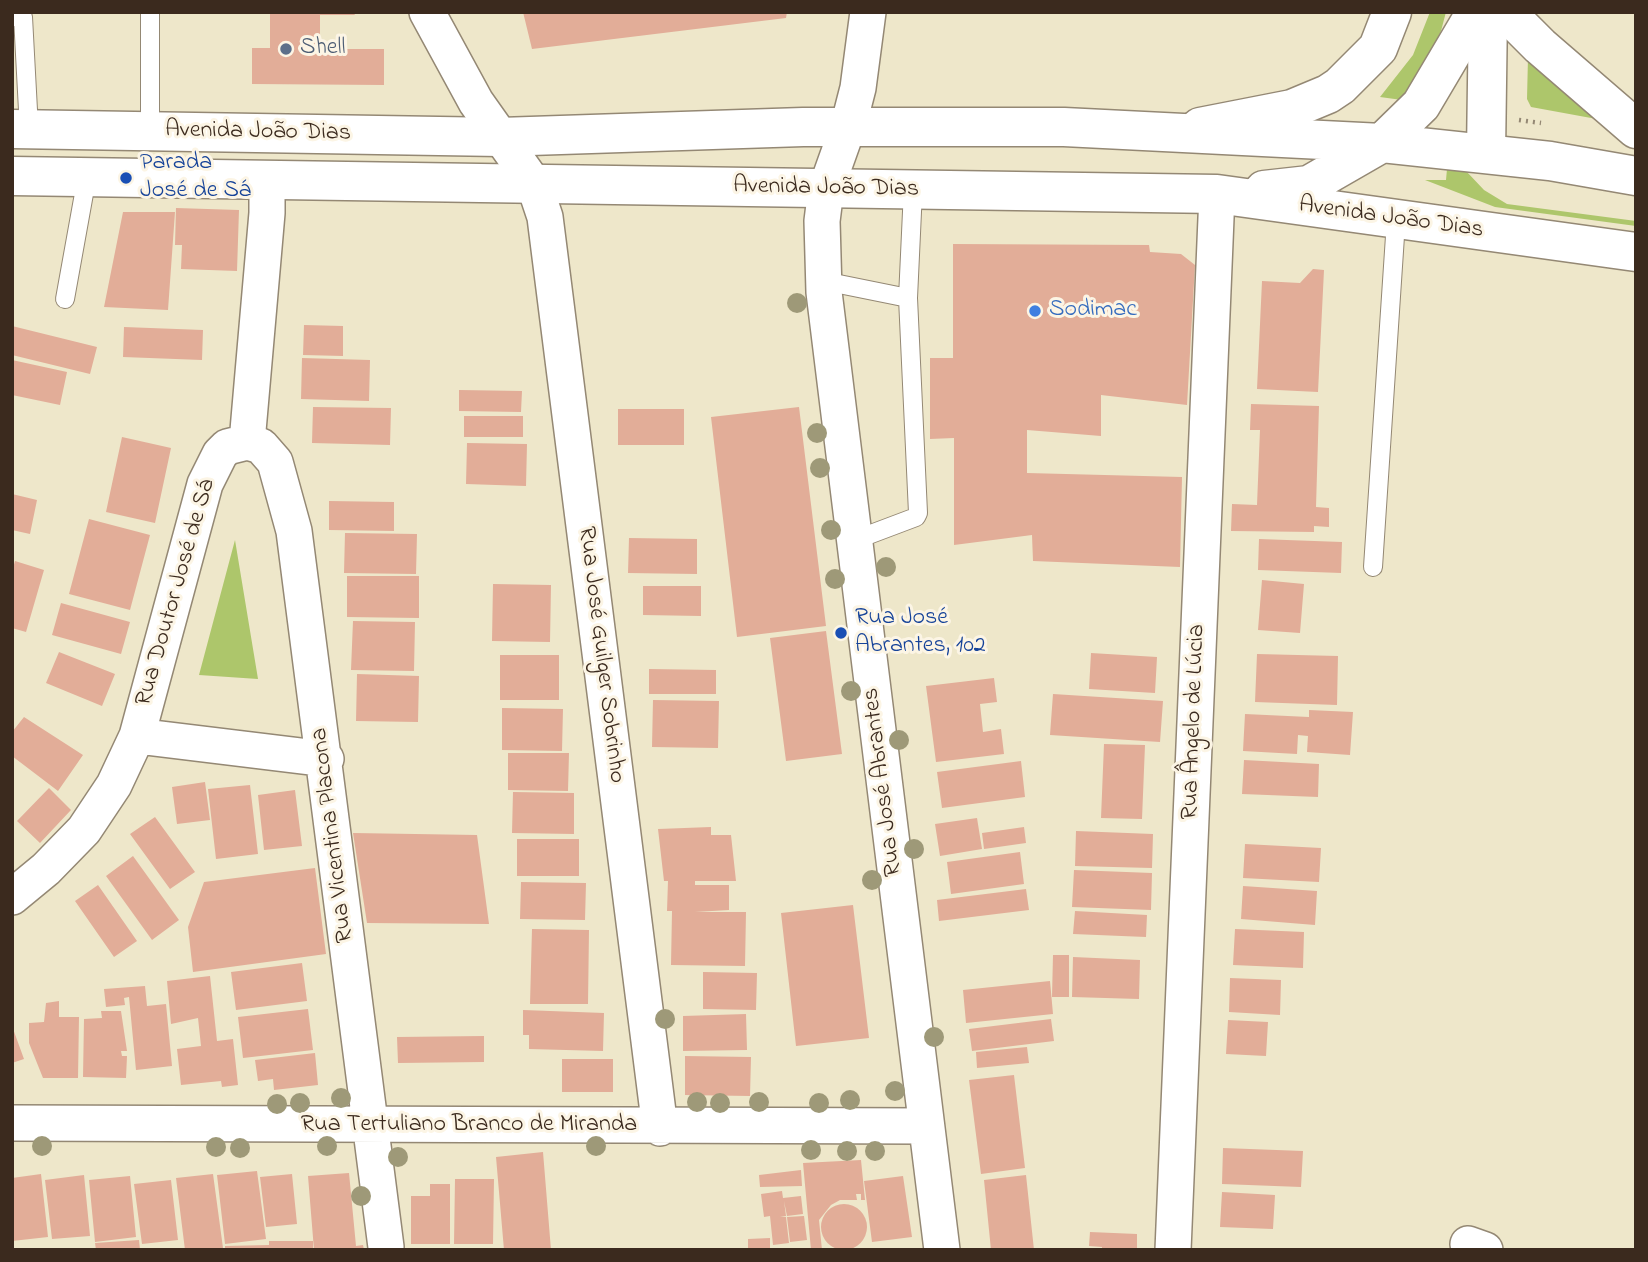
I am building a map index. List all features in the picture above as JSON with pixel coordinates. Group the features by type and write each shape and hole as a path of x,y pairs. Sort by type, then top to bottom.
{"main road":[{"path":"1175,132 1292,109 1328,94 1340,86 1378,48 1392,12"},
{"path":"1217,194 1308,186 1382,143 1421,105 1476,12"},
{"path":"1486,153 1488,12"},
{"path":"1506,12 1521,30 1636,129"},
{"name":"Avenida João Dias","path":"21,129 500,136 849,127 1064,127 1382,143 1486,153 1636,176"},
{"name":"Avenida João Dias","path":"12,176 1217,194 1396,221 1636,252"}],"street":[{"name":"Rua José Guilger Sobrinho","path":"428,12 476,102 534,184 545,217 660,1128"},
{"name":"Rua José Abrantes","path":"867,12 858,88 849,127 826,189 822,221 824,281 942,1250"},
{"path":"247,442 267,213 267,180"},
{"name":"Rua Ângelo de Lúcia","path":"1173,1250 1217,194"},
{"name":"Rua Doutor José de Sá","path":"12,897 46,869 84,830 114,785 137,736 205,484 220,454 227,447 247,442"},
{"name":"Rua Vicentina Placona","path":"247,442 261,446 275,461 294,531 326,759 386,1247"},
{"path":"137,736 326,759"},
{"name":"Rua Tertuliano Branco de Miranda","path":"12,1124 660,1128 926,1126"}],"lane":[{"path":"150,12 150,131"},
{"path":"20,16 21,129"},
{"path":"65,299 87,177"},
{"path":"855,540 916,517 918,513 908,298 913,190"},
{"path":"1373,567 1396,221"},
{"path":"824,281 908,298"}],"green space":[{"path":"1430,12 1446,12 1428,60 1402,100 1380,97 1413,55"},
{"path":"1528,57 1602,120 1531,107 1527,99"},
{"path":"1447,169 1467,172 1484,190 1507,204 1636,221 1636,226 1495,207 1425,180 1446,180"},
{"path":"235,540 258,679 199,675"}],"building":[{"name":"Shell","path":"270,12 353,12 355,15 320,15 320,49 384,49 384,85 252,84 252,48 270,48"},
{"path":"523,12 787,12 786,18 532,49"},
{"path":"176,208 239,210 237,271 181,269 182,245 175,245"},
{"path":"123,212 175,212 168,310 104,307"},
{"path":"953,244 1149,245 1150,252 1181,254 1195,265 1187,405 1101,395 1101,436 1027,430 1027,473 1182,477 1180,567 1033,561 1032,535 954,545 954,438 930,439 930,358 953,358"},
{"path":"1313,269 1324,270 1318,392 1257,389 1262,281 1300,283"},
{"path":"304,325 343,326 343,356 303,355"},
{"path":"12,326 97,347 90,374 12,355"},
{"path":"124,327 203,330 202,360 123,357"},
{"path":"302,358 370,360 369,401 301,399"},
{"path":"12,360 67,372 60,405 12,395"},
{"path":"459,390 522,391 521,412 459,411"},
{"path":"1251,404 1319,406 1316,507 1329,508 1329,527 1314,526 1314,532 1231,531 1232,504 1257,505 1260,430 1250,430"},
{"path":"313,407 391,408 390,445 312,443"},
{"path":"799,407 826,626 737,637 711,417"},
{"path":"618,409 684,409 684,445 618,445"},
{"path":"464,416 523,416 523,437 464,437"},
{"path":"122,437 171,448 155,523 106,512"},
{"path":"467,443 527,444 526,486 466,484"},
{"path":"12,494 37,500 30,534 12,530"},
{"path":"329,501 394,502 394,531 329,530"},
{"path":"89,519 150,535 130,610 69,594"},
{"path":"345,533 417,534 416,574 344,573"},
{"path":"629,538 697,539 697,574 628,573"},
{"path":"1259,539 1342,542 1341,573 1258,570"},
{"path":"15,561 44,570 26,632 12,628 12,572"},
{"path":"347,576 419,576 419,618 347,617"},
{"path":"1262,580 1304,584 1300,633 1258,630"},
{"path":"493,584 551,585 550,642 492,641"},
{"path":"643,586 701,586 701,616 643,615"},
{"path":"61,603 130,622 121,654 52,635"},
{"path":"353,621 415,622 414,671 351,670"},
{"path":"826,631 842,754 786,761 770,638"},
{"path":"59,652 115,674 102,706 46,683"},
{"path":"1091,653 1157,657 1155,693 1089,689"},
{"path":"1257,654 1338,656 1337,705 1255,702"},
{"path":"500,655 559,655 559,700 500,700"},
{"path":"649,669 716,670 716,694 649,694"},
{"path":"357,674 419,676 418,722 356,721"},
{"path":"994,678 997,702 980,704 983,732 1001,729 1004,754 936,762 926,686"},
{"path":"1053,694 1163,701 1160,742 1050,735"},
{"path":"653,700 719,701 718,748 652,747"},
{"path":"502,708 563,709 562,751 502,750"},
{"path":"1309,710 1353,712 1350,755 1307,752 1308,736 1298,735 1297,754 1243,751 1245,714 1309,717"},
{"path":"24,717 83,755 58,791 12,756 12,732"},
{"path":"1104,744 1145,745 1142,819 1101,818"},
{"path":"508,753 569,753 568,791 508,790"},
{"path":"1244,760 1319,764 1318,797 1242,794"},
{"path":"1021,761 1025,797 942,808 937,772"},
{"path":"205,782 210,820 177,824 172,787"},
{"path":"250,785 258,854 216,859 208,789"},
{"path":"49,788 71,810 40,843 17,821"},
{"path":"295,790 302,846 264,850 258,795"},
{"path":"513,792 574,793 574,834 512,833"},
{"path":"155,817 195,872 170,889 130,834"},
{"path":"977,818 982,849 940,856 935,824"},
{"path":"711,827 711,835 731,835 736,881 695,881 695,885 729,885 729,910 695,912 746,912 745,966 671,965 672,911 667,911 668,881 664,881 658,829"},
{"path":"1024,827 1026,843 984,849 982,833"},
{"path":"1076,831 1153,834 1152,868 1075,866"},
{"path":"353,833 477,835 489,924 367,923"},
{"path":"517,839 579,839 579,876 517,876"},
{"path":"1245,844 1321,848 1319,882 1243,878"},
{"path":"1020,852 1024,884 951,894 947,862"},
{"path":"133,856 179,920 152,940 106,876"},
{"path":"315,868 326,954 193,972 188,927 204,882"},
{"path":"1074,870 1152,873 1151,910 1072,907"},
{"path":"521,882 586,883 585,920 520,919"},
{"path":"98,885 137,941 114,957 75,901"},
{"path":"1243,886 1317,891 1315,925 1241,919"},
{"path":"1026,889 1029,910 939,921 937,900"},
{"path":"853,905 869,1038 796,1046 781,913"},
{"path":"1075,911 1147,915 1146,937 1073,934"},
{"path":"532,929 589,930 588,1004 530,1004"},
{"path":"1235,929 1304,932 1303,968 1233,965"},
{"path":"1053,955 1069,955 1069,997 1052,997"},
{"path":"1073,957 1140,960 1139,999 1072,997"},
{"path":"302,963 307,1001 236,1010 231,972"},
{"path":"703,972 757,973 756,1010 703,1009"},
{"path":"210,976 217,1041 233,1039 238,1085 222,1087 221,1081 181,1085 177,1049 201,1046 198,1018 171,1024 167,981"},
{"path":"1230,978 1281,980 1280,1015 1229,1012"},
{"path":"1050,981 1053,1014 966,1023 963,990"},
{"path":"145,986 147,1006 166,1004 172,1066 136,1070 129,997 124,998 125,1005 106,1007 104,989"},
{"path":"59,1001 59,1017 79,1017 78,1078 43,1078 29,1043 29,1023 44,1022 46,1003"},
{"path":"308,1009 313,1050 243,1058 238,1017"},
{"path":"523,1010 604,1013 603,1051 529,1049 529,1035 523,1035"},
{"path":"101,1011 121,1011 127,1051 121,1051 122,1056 127,1056 126,1078 83,1077 84,1019 102,1018"},
{"path":"746,1014 747,1050 683,1051 683,1016"},
{"path":"1051,1019 1054,1041 972,1051 969,1029"},
{"path":"1228,1020 1268,1022 1266,1056 1226,1054"},
{"path":"12,1026 24,1059 12,1063"},
{"path":"484,1036 484,1062 398,1063 397,1037"},
{"path":"1027,1047 1029,1063 977,1068 976,1052"},
{"path":"315,1053 318,1085 274,1090 273,1079 258,1081 255,1060"},
{"path":"685,1056 751,1057 750,1096 685,1095"},
{"path":"562,1059 613,1059 613,1092 562,1092"},
{"path":"1014,1075 1025,1168 981,1174 969,1080"},
{"path":"1223,1148 1303,1151 1301,1187 1222,1184"},
{"path":"543,1152 551,1250 504,1250 496,1157"},
{"path":"861,1160 865,1200 861,1200 861,1194 856,1194 857,1200 840,1200 831,1205 819,1220 822,1250 811,1250 803,1163"},
{"path":"801,1170 802,1186 760,1187 759,1175"},
{"path":"257,1171 266,1239 225,1244 217,1175"},
{"path":"349,1173 356,1246 363,1245 364,1250 314,1250 308,1176"},
{"path":"41,1174 48,1237 12,1241 12,1178"},
{"path":"213,1174 223,1248 185,1250 176,1178"},
{"path":"292,1174 297,1224 266,1227 260,1177"},
{"path":"84,1175 90,1236 52,1239 45,1180"},
{"path":"1026,1175 1034,1250 991,1250 984,1180"},
{"path":"130,1176 136,1237 95,1242 89,1180"},
{"path":"903,1176 912,1237 872,1242 864,1181"},
{"path":"455,1179 494,1179 493,1244 454,1244"},
{"path":"171,1180 178,1240 142,1244 134,1184"},
{"path":"430,1184 450,1184 450,1244 411,1244 411,1196 430,1196"},
{"path":"782,1191 783,1198 801,1196 803,1214 787,1216 784,1201 786,1216 780,1217 786,1217 789,1243 773,1245 770,1216 764,1217 761,1194"},
{"path":"1222,1192 1275,1195 1273,1229 1220,1227"},
{"path":"844,1204 860,1211 867,1227 860,1243 844,1250 828,1243 821,1227 828,1211"},
{"path":"804,1216 807,1240 790,1242 787,1217"},
{"path":"1090,1232 1137,1234 1137,1250 1102,1250 1102,1247 1089,1246"},
{"path":"770,1238 770,1250 748,1250 748,1239"},
{"path":"139,1240 140,1250 96,1250 95,1243"},
{"path":"269,1241 313,1241 313,1250 225,1250 225,1246 269,1245"}],"place":[{"name":"Shell","path":"286,49"},
{"name":"Parada José de Sá","path":"126,178"},
{"name":"Sodimac","path":"1035,311"},
{"name":"Rua José Abrantes, 102","path":"841,633"}]}
